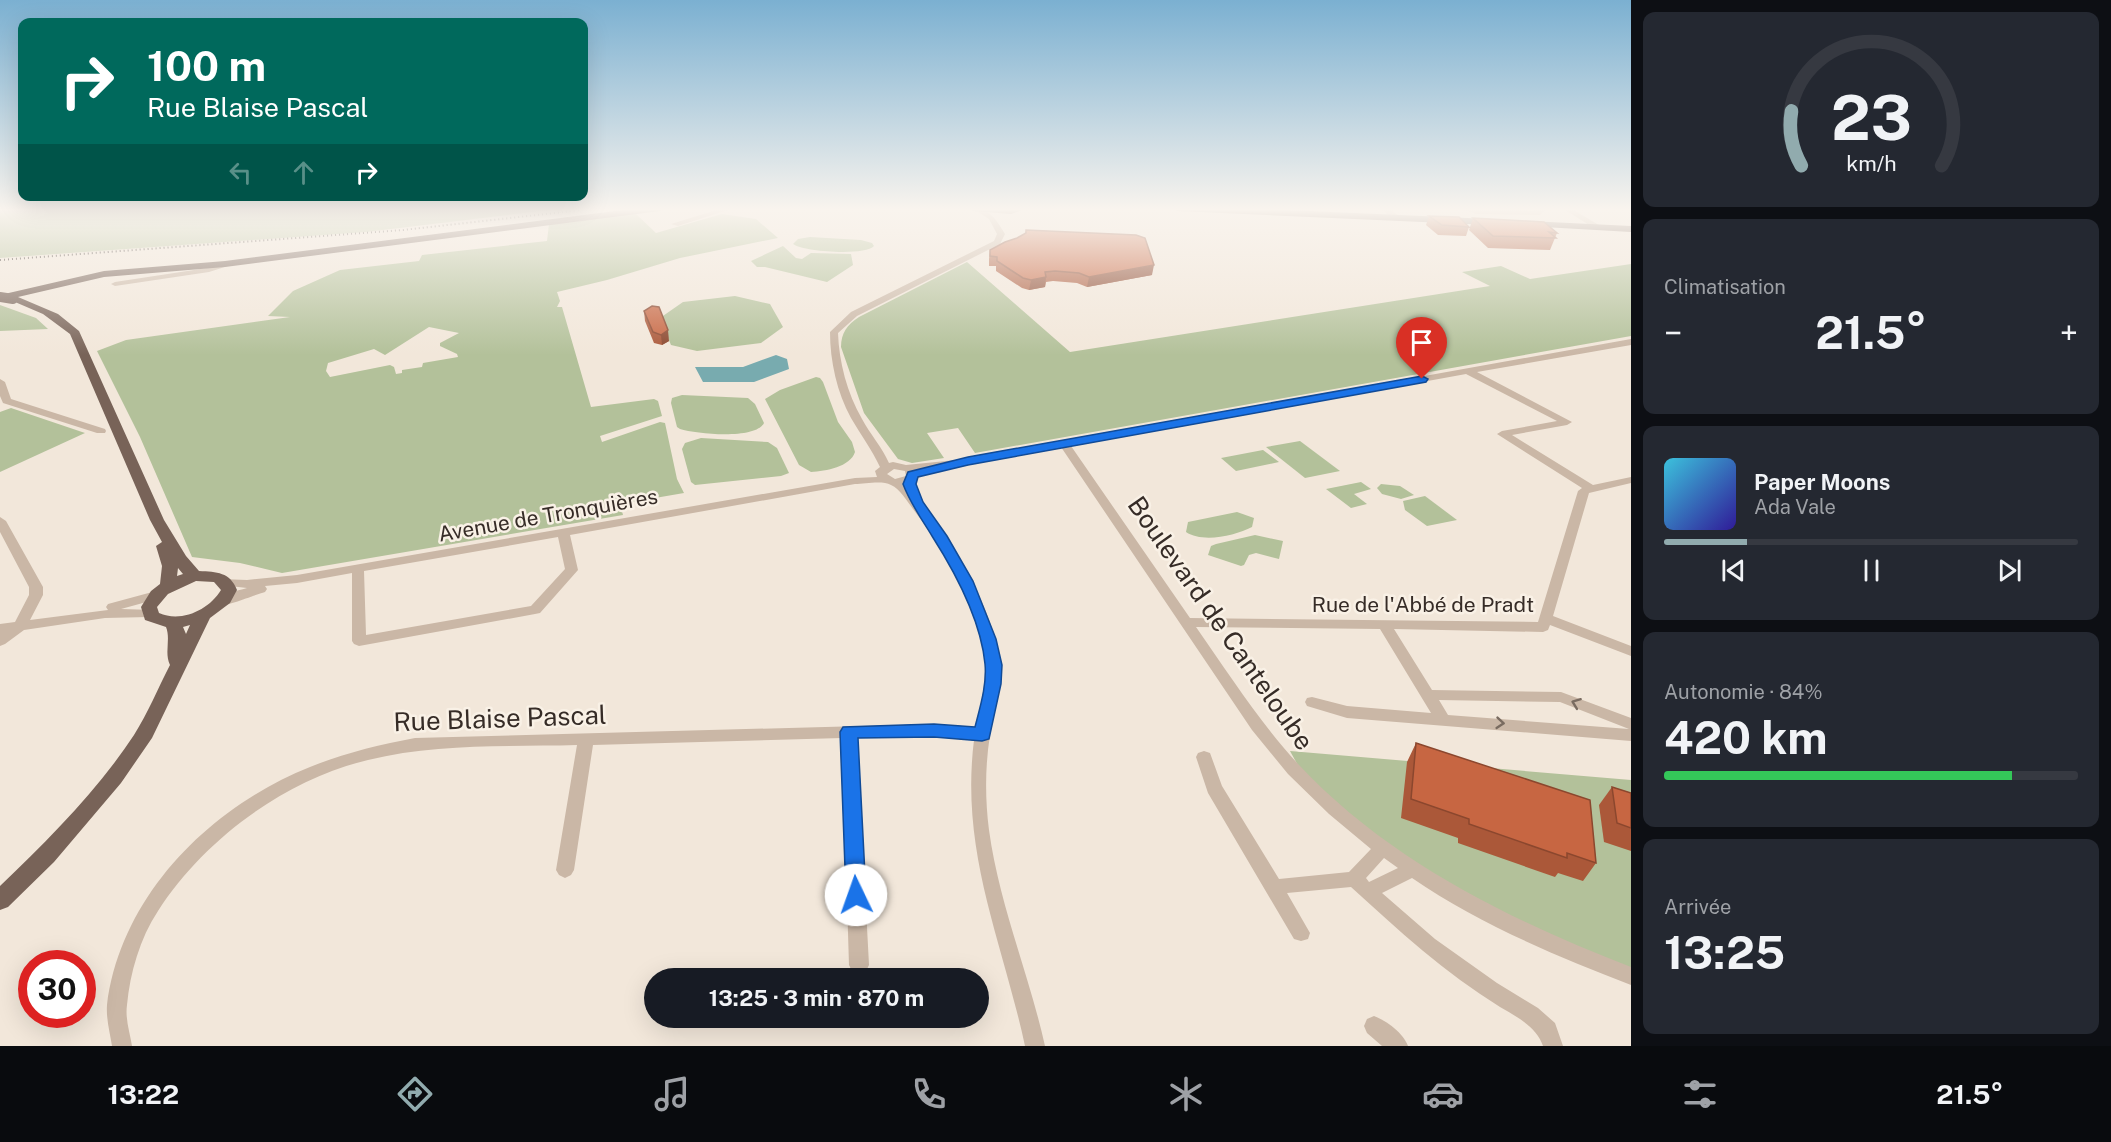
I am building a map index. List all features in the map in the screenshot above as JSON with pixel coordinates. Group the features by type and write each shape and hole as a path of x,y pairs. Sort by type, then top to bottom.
{"main road":[{"path":"4,298 104,274 281,257"},
{"path":"4,298 58,318 75,333 157,520 165,530 185,569 195,576"},
{"path":"157,520 158,532 170,566 162,591 149,607 149,613 160,621 172,622 204,614 221,603 229,590 226,582 218,577 195,576 162,591"},
{"path":"0,900 46,856 114,777 142,738 204,614"},
{"path":"172,622 177,633 178,645 174,676"}],"street":[{"path":"968,257 854,314 834,332 833,350 852,410 882,457 887,475 916,502 940,536 965,581 988,639 994,665 993,684 982,735 979,778 980,829 986,871 997,917 1030,1019 1035,1046"},
{"path":"115,284 209,270 225,264"},
{"path":"887,475 1631,342"},
{"path":"1467,371 1567,422 1502,434 1591,489 1629,481"},
{"path":"0,382 7,401 101,431"},
{"path":"863,427 886,455 908,472 916,502"},
{"name":"Boulevard de Canteloube","path":"1064,444 1278,754 1327,804 1381,849 1412,870 1510,927 1570,954 1631,976"},
{"path":"887,475 908,472"},
{"name":"Avenue de Tronquières","path":"226,582 247,584 297,579 887,475"},
{"name":"Rue de l'Abbé de Pradt","path":"1186,622 1543,627 1584,491 1591,489"},
{"path":"0,520 36,587 36,595 20,626 0,641"},
{"path":"358,568 359,641 535,610 572,570 563,532"},
{"path":"221,603 246,592 297,579"},
{"path":"0,629 134,603 162,591"},
{"path":"65,618 149,613"},
{"path":"1546,619 1631,651"},
{"path":"1384,625 1442,718"},
{"path":"1429,695 1561,697 1631,724"},
{"path":"1312,702 1347,712 1631,735"},
{"name":"Rue Blaise Pascal","path":"122,1046 117,1007 125,962 141,922 169,880 203,843 241,812 279,788 316,769 382,748 414,744 934,730 982,735"},
{"path":"849,732 859,965"},
{"path":"565,870 585,739"},
{"path":"1203,757 1214,788 1301,933"},
{"path":"1361,885 1381,849"},
{"path":"1274,887 1361,885 1412,870"},
{"path":"1361,885 1428,945 1490,990 1531,1015 1548,1030 1553,1046"},
{"path":"1374,1026 1398,1046"}],"green space":[{"path":"421,257 686,257 557,292 560,301 557,307 562,307 591,407 654,399 658,401 662,416 600,436 602,442 660,422 665,423 677,479 684,493 620,504 623,515 282,573 240,563 192,557 140,437 97,351 126,340 290,317 268,316 293,291 340,270 419,261","holes":["429,327 459,333 440,343 440,346 457,354 458,357 423,363 422,367 402,370 402,373 396,374 394,367 390,365 330,377 326,371 328,363 374,349 385,355"]},
{"path":"760,257 795,257 802,259 805,257 852,257 853,265 827,282 757,267 751,261"},
{"path":"967,262 1070,352 1490,286 1462,272 1501,266 1530,279 1631,264 1631,336 975,453 958,428 927,433 944,458 912,463 898,459 864,413 841,347 844,333 848,326 859,317"},
{"path":"735,296 770,304 783,327 761,343 697,351 671,345 660,318 683,302"},
{"path":"0,305 36,318 48,329 0,331"},
{"path":"816,377 823,382 838,422 852,442 855,452 843,465 811,472 799,465 765,399 780,390"},
{"path":"682,395 748,398 755,404 764,423 759,428 738,434 699,433 680,429 677,427 671,403 672,398"},
{"path":"11,408 85,433 0,472 0,412"},
{"path":"701,438 768,442 777,448 789,473 781,476 695,485 691,482 682,449 685,443"},
{"path":"1300,441 1340,471 1305,478 1266,447"},
{"path":"1263,450 1279,462 1236,471 1221,458"},
{"path":"1361,482 1371,489 1354,494 1367,504 1351,508 1326,489"},
{"path":"1381,484 1400,486 1414,495 1401,499 1382,494 1377,488"},
{"path":"1425,496 1457,520 1427,526 1405,510 1403,501"},
{"path":"1237,512 1254,518 1252,527 1237,533 1209,538 1186,532 1188,522"},
{"path":"1255,535 1283,541 1279,559 1256,553 1249,555 1244,565 1241,566 1208,555 1211,546"},
{"path":"1290,751 1631,780 1631,969 1522,923 1407,860 1330,800 1301,771"}],"water":[{"path":"776,355 787,359 789,369 754,382 703,382 695,367 743,367"}],"building":[{"path":"997,257 1151,257 1154,265 1089,277 1079,273 1045,272 1046,277 1031,280 1023,278 997,261"},
{"path":"652,306 659,307 668,330 661,335 653,332 644,311"},
{"path":"1416,743 1590,800 1596,863 1567,853 1567,858 1469,824 1469,819 1411,799"},
{"path":"1612,787 1631,793 1631,828 1617,823"}],"railway":[{"path":"0,260 43,257"}],"route":[{"path":"856,895 849,732 934,730 982,735 993,684 994,665 988,639 965,581 940,536 916,502 909,484 912,474 956,463 1422,379"}]}
